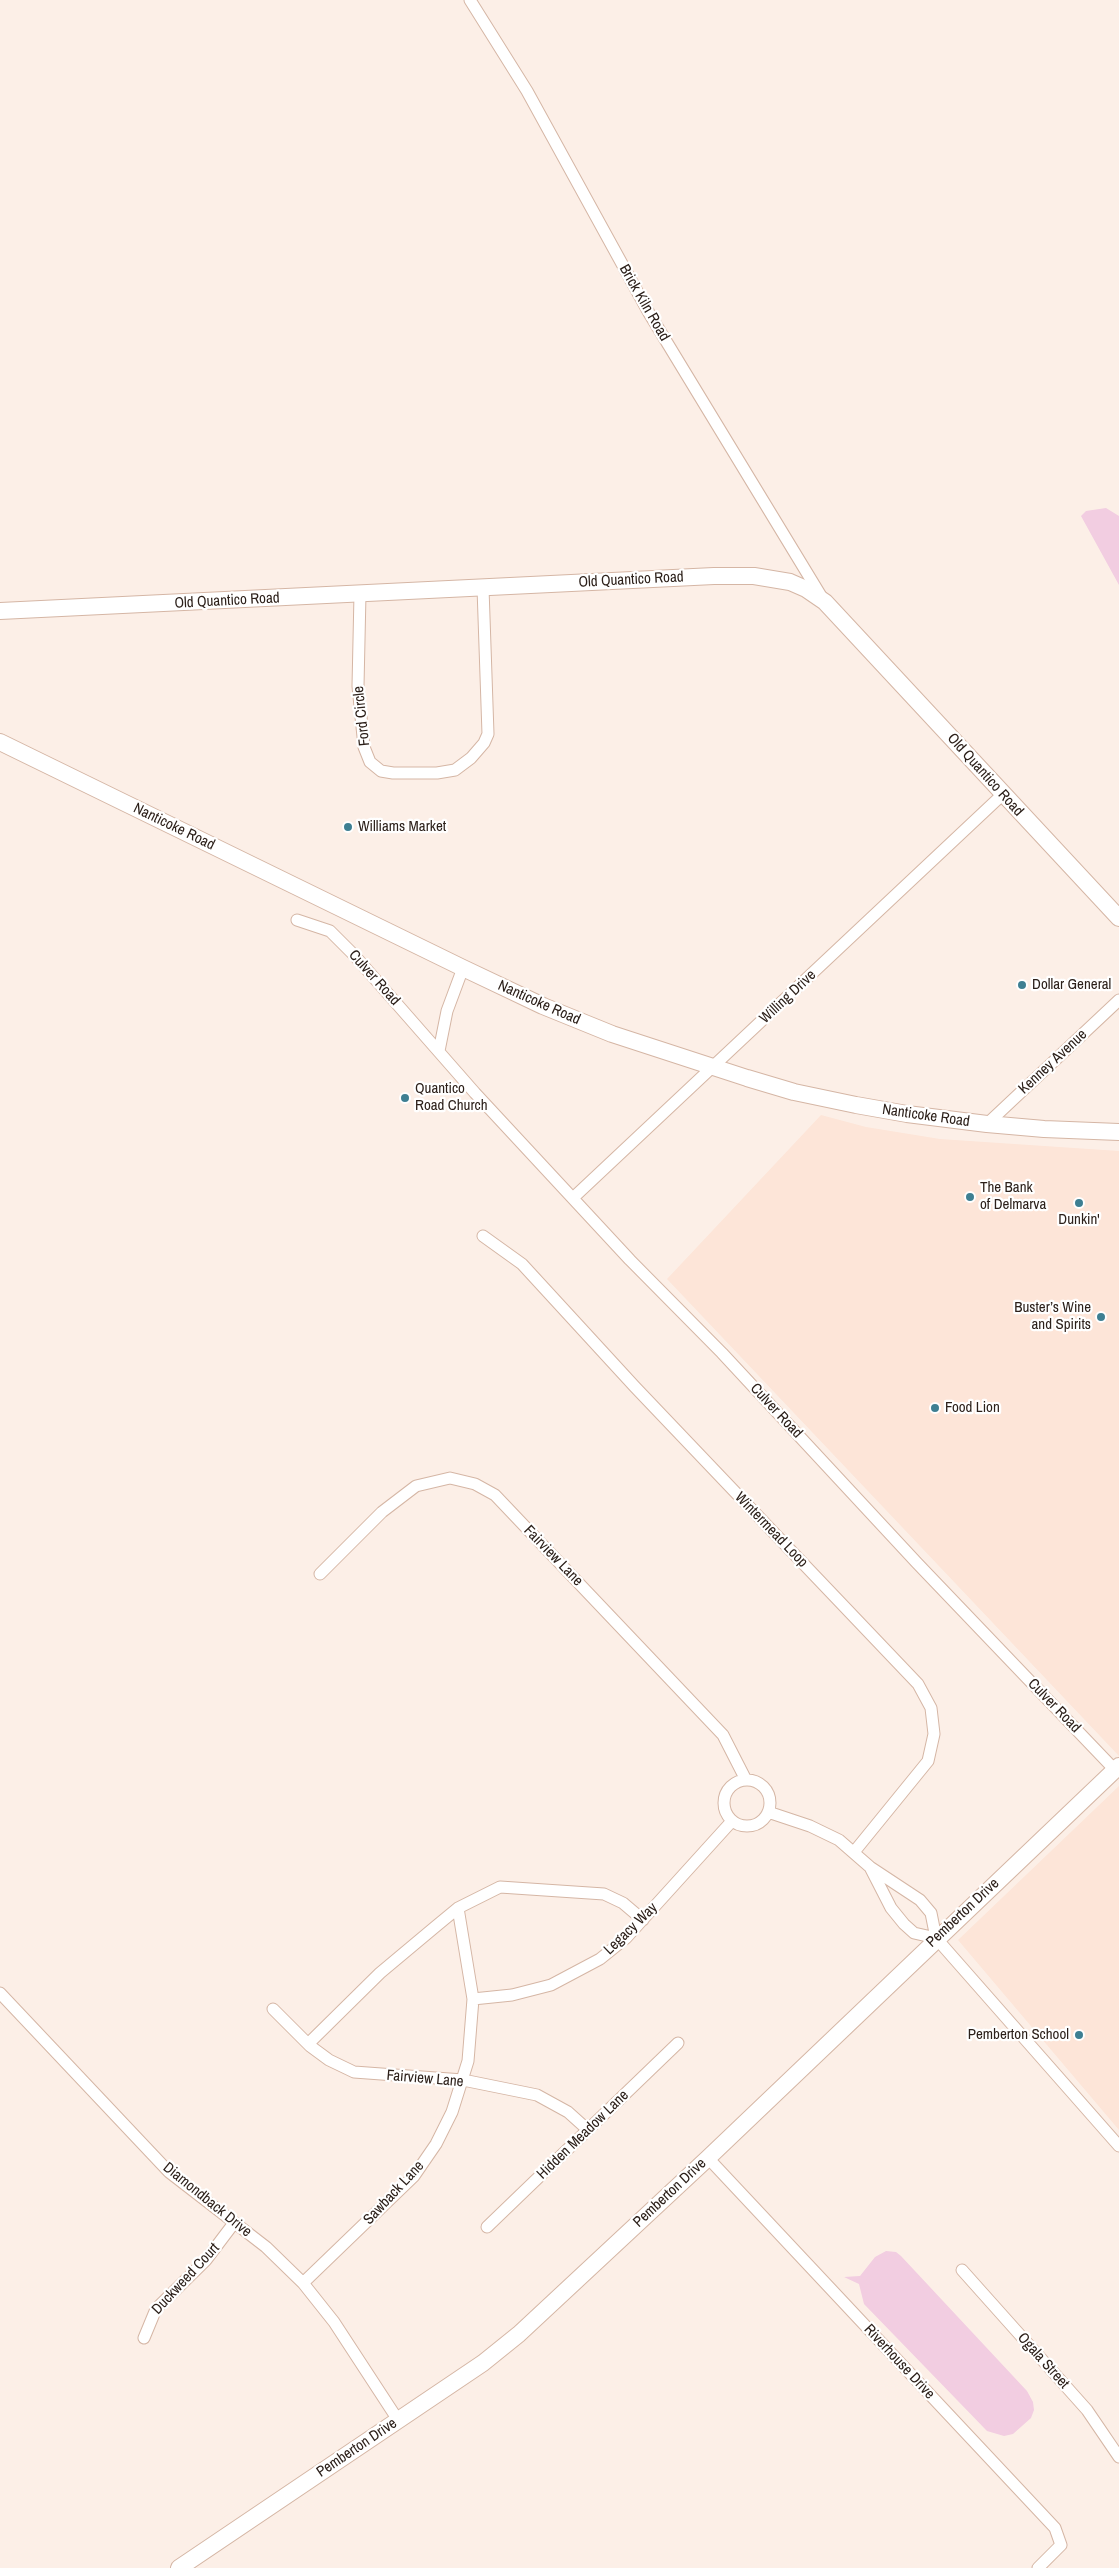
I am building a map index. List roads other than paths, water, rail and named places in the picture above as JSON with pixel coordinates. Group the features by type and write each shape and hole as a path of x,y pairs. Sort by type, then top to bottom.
{"street":[{"name":"Brick Kiln Road","path":"470,0 527,91 649,313 825,602"},
{"name":"Old Quantico Road","path":"0,611 754,576 790,582 806,589 825,602 1002,795 1119,918"},
{"name":"Ford Circle","path":"360,594 358,686 364,746 370,762 381,771 393,773 436,773 455,770 471,758 484,743 488,734 482,588"},
{"name":"Nanticoke Road","path":"0,742 463,968 577,1020 712,1067 828,1099 906,1114 987,1124 1044,1129 1119,1132"},
{"name":"Willing Drive","path":"574,1198 1002,795"},
{"name":"Culver Road","path":"297,920 330,931 354,955 630,1260 722,1353 917,1563 1117,1768"},
{"path":"439,1051 447,1010 463,968"},
{"name":"Kenney Avenue","path":"987,1124 1119,1000"},
{"name":"Wintermead Loop","path":"483,1236 522,1264 628,1379 918,1684 931,1708 934,1734 928,1761 854,1852"},
{"name":"Fairview Lane","path":"320,1574 382,1512 416,1486 450,1478 474,1484 495,1495 723,1734 746,1780"},
{"name":"Pemberton Drive","path":"179,2568 483,2363 519,2334 708,2158 936,1938 1117,1768"},
{"path":"746,1780 756,1782 766,1791 770,1799 768,1812 764,1819 753,1826 738,1825 726,1815 724,1797 731,1786 746,1780"},
{"path":"768,1812 810,1826 839,1840 870,1867 920,1900 931,1913 936,1938 1119,2146"},
{"name":"Legacy Way","path":"473,1999 512,1995 534,1990 569,1977 614,1949 643,1920 732,1821"},
{"path":"870,1867 891,1908 904,1924 914,1933 936,1938"},
{"path":"308,2044 380,1973 458,1908 500,1887 538,1888 604,1894 623,1903 643,1920"},
{"name":"Sawback Lane","path":"303,2283 420,2169 444,2128 463,2080 470,2044 473,1999 458,1908"},
{"name":"Diamondback Drive","path":"0,1993 169,2172 271,2252 303,2283 334,2322 398,2420"},
{"name":"Fairview Lane","path":"273,2009 308,2044 329,2060 354,2072 463,2080 537,2095 568,2112 588,2130"},
{"name":"Hidden Meadow Lane","path":"487,2227 678,2043"},
{"name":"Riverhouse Drive","path":"708,2158 1055,2528 1061,2545 1038,2568"},
{"name":"Duckweed Court","path":"144,2338 156,2309 210,2256 234,2223"},
{"name":"Ogala Street","path":"962,2270 1087,2410 1119,2457"}],"place":[{"name":"Williams Market","path":"348,827"},
{"name":"Dollar General","path":"1022,985"},
{"name":"Quantico Road Church","path":"405,1098"},
{"name":"The Bank of Delmarva","path":"970,1197"},
{"name":"Dunkin'","path":"1079,1203"},
{"name":"Buster’s Wine and Spirits","path":"1101,1317"},
{"name":"Food Lion","path":"935,1408"},
{"name":"Pemberton School","path":"1079,2035"}]}
